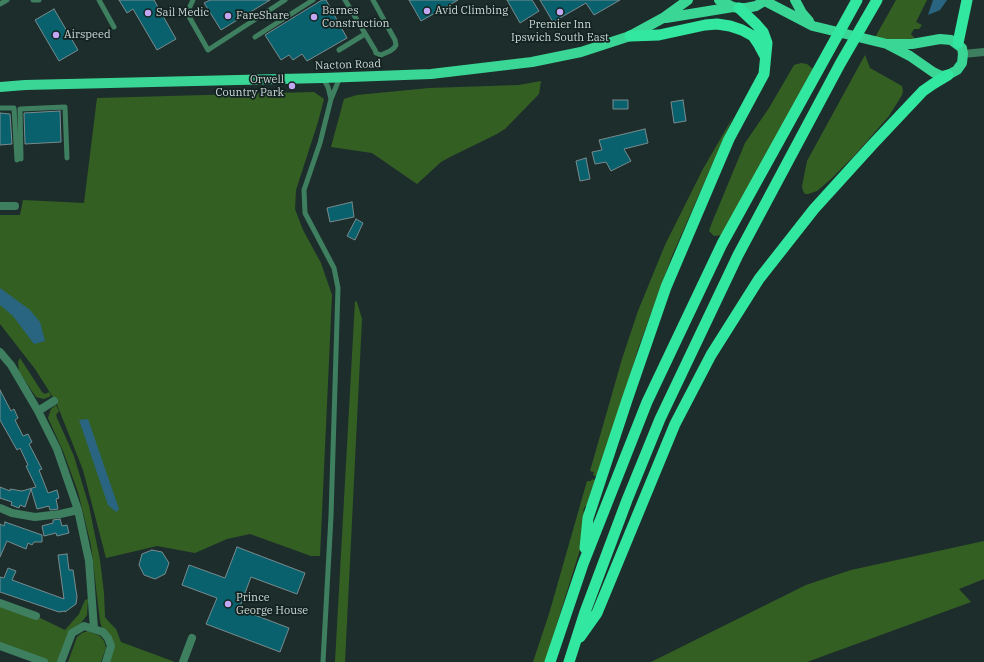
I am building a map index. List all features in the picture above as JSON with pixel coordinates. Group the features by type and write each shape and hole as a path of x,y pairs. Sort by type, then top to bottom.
{"highway":[{"path":"550,662 583,564 647,402 722,244 857,0"},
{"path":"568,662 627,500 660,419 738,255 840,64 877,0"},
{"path":"958,43 966,0"},
{"path":"583,564 588,518 666,287 729,139 764,74 767,43 763,32 756,24 736,8"},
{"path":"630,36 659,35 705,25 717,24 730,26 753,36 760,45 766,58"},
{"path":"574,646 597,613 675,424 711,355 759,279 814,210 923,91 948,75"}],"main road":[{"name":"Nacton Road","path":"0,87 25,85 431,74 532,62 581,52 630,36 663,18 688,0"},
{"path":"719,0 736,8"},
{"name":"Nacton Road","path":"663,18 746,8 756,6 766,0"},
{"path":"766,0 813,26 887,44 912,44 940,39 951,40 958,43 962,48 962,63 957,70 948,75 941,76 910,56 887,44"},
{"path":"795,0 802,13 813,26"},
{"name":"Nacton Road","path":"0,83 25,85"}],"street":[{"path":"963,54 984,52"},
{"path":"0,206 16,206"},
{"path":"0,352 10,365 38,411 57,449 78,510 89,560 94,629"},
{"path":"38,411 54,401"},
{"path":"0,508 12,513 35,517 78,510"},
{"path":"0,603 36,616"},
{"path":"61,662 72,633 84,626 103,632 108,638 111,646 106,662"},
{"path":"183,662 192,638"},
{"path":"0,646 44,662"}],"lane":[{"path":"0,4 7,0"},
{"path":"33,0 39,0"},
{"path":"99,0 114,27"},
{"path":"193,0 187,13 208,50 286,0"},
{"path":"255,37 313,0"},
{"path":"345,0 378,54 390,51 396,45 395,40 373,0"},
{"path":"339,50 365,34"},
{"path":"323,662 331,516 338,288 334,268 305,213 304,190 320,143 331,99 340,77"},
{"path":"324,78 331,99"},
{"path":"0,108 14,108 19,160 20,109 66,107 67,158"}],"green space":[{"path":"896,0 927,0 916,22 922,25 919,29 914,29 911,34 916,40 873,41"},
{"path":"865,55 870,68 902,86 902,95 889,116 854,156 817,191 805,194 802,186 807,161"},
{"path":"801,63 807,64 813,69 723,235 714,236 709,231 711,225 745,143 769,108 794,65"},
{"path":"541,81 539,94 505,129 441,162 417,184 372,153 331,147 344,99 357,95 429,88 519,85"},
{"path":"314,92 324,99 296,190 295,209 303,230 321,263 332,295 320,556 311,556 250,534 227,539 195,553 157,546 106,558 83,470 56,402 35,369 0,324 0,215 20,215 23,200 84,203 97,98"},
{"path":"733,117 672,256 638,349 593,502 593,508 545,662 533,662 549,614 587,481 591,481 592,479 595,480 588,507 585,506 583,511 588,513 599,477 593,475 594,472 590,471 622,359 638,311 665,245 703,169"},
{"path":"355,301 357,302 362,319 345,662 335,662"},
{"path":"20,358 42,392 45,394 49,392 51,396 44,399 36,397 19,372 18,362"},
{"path":"56,405 59,411 56,415 74,456 89,506 100,560 105,617 116,629 121,642 175,662 106,662 111,646 103,632 100,621 91,545 78,492 63,451 48,418 51,409"},
{"path":"984,541 984,579 959,589 971,602 807,662 651,662 806,585 851,570"},
{"path":"88,599 87,615 81,623 72,629 61,662 45,662 0,646 0,603 36,616 65,630 79,614 85,600"},
{"path":"88,631 100,636 104,641 106,648 101,662 68,662 77,637"}],"water":[{"path":"933,0 947,0 940,10 928,15"},
{"path":"0,288 30,310 40,322 45,341 34,344 13,316 0,305"},
{"path":"88,419 119,509 116,512 108,505 79,420"}],"building":[{"path":"119,0 154,0 176,39 157,50 133,9 127,13"},
{"name":"FareShare","path":"210,0 270,0 221,30 204,3"},
{"name":"Barnes Construction","path":"322,0 326,0 347,38 307,61 302,54 293,60 289,55 281,60 265,35"},
{"name":"Avid Climbing","path":"409,0 458,0 421,21"},
{"path":"507,0 532,0 539,11 520,23"},
{"name":"Premier Inn Ipswich South East","path":"540,0 620,0 594,15 586,3 553,22"},
{"name":"Airspeed","path":"54,9 78,50 59,61 35,20"},
{"path":"613,100 628,100 628,109 613,109"},
{"path":"683,100 686,121 674,123 671,102"},
{"path":"60,111 61,142 25,144 24,113"},
{"path":"0,113 10,114 12,144 0,145"},
{"path":"645,129 648,143 624,149 631,161 611,171 606,162 595,164 592,152 602,150 599,140"},
{"path":"586,158 590,179 580,181 576,161"},
{"path":"352,202 354,217 330,222 327,208"},
{"path":"356,219 363,223 355,240 347,236"},
{"path":"0,390 11,411 14,409 18,418 15,420 23,436 28,434 32,442 29,444 42,469 39,470 48,493 57,490 59,498 56,499 58,509 50,510 49,506 37,509 31,489 25,507 20,505 19,508 11,505 12,502 0,498 0,487 10,491 10,489 22,491 36,487 26,466 28,465 20,448 17,450 0,420"},
{"path":"60,519 62,526 67,525 69,533 57,536 56,533 44,536 42,526 53,523 53,520"},
{"path":"5,522 42,535 42,542 34,542 32,545 28,543 26,549 7,541 0,557 0,524 4,526"},
{"name":"Prince George House","path":"237,547 305,573 297,594 251,577 239,609 289,628 280,652 206,624 217,598 182,585 189,565 225,578"},
{"path":"152,550 162,552 169,563 165,574 155,579 144,575 139,565 142,554"},
{"path":"67,554 69,570 73,570 77,597 76,604 65,612 59,612 0,592 0,577 4,578 8,568 16,571 12,580 64,599 58,555"}],"place":[{"name":"Avid Climbing","path":"427,11"},
{"name":"Premier Inn Ipswich South East","path":"560,12"},
{"name":"Sail Medic","path":"148,13"},
{"name":"FareShare","path":"228,16"},
{"name":"Barnes Construction","path":"314,17"},
{"name":"Airspeed","path":"56,35"},
{"name":"Orwell Country Park","path":"292,86"},
{"name":"Prince George House","path":"228,604"}]}
